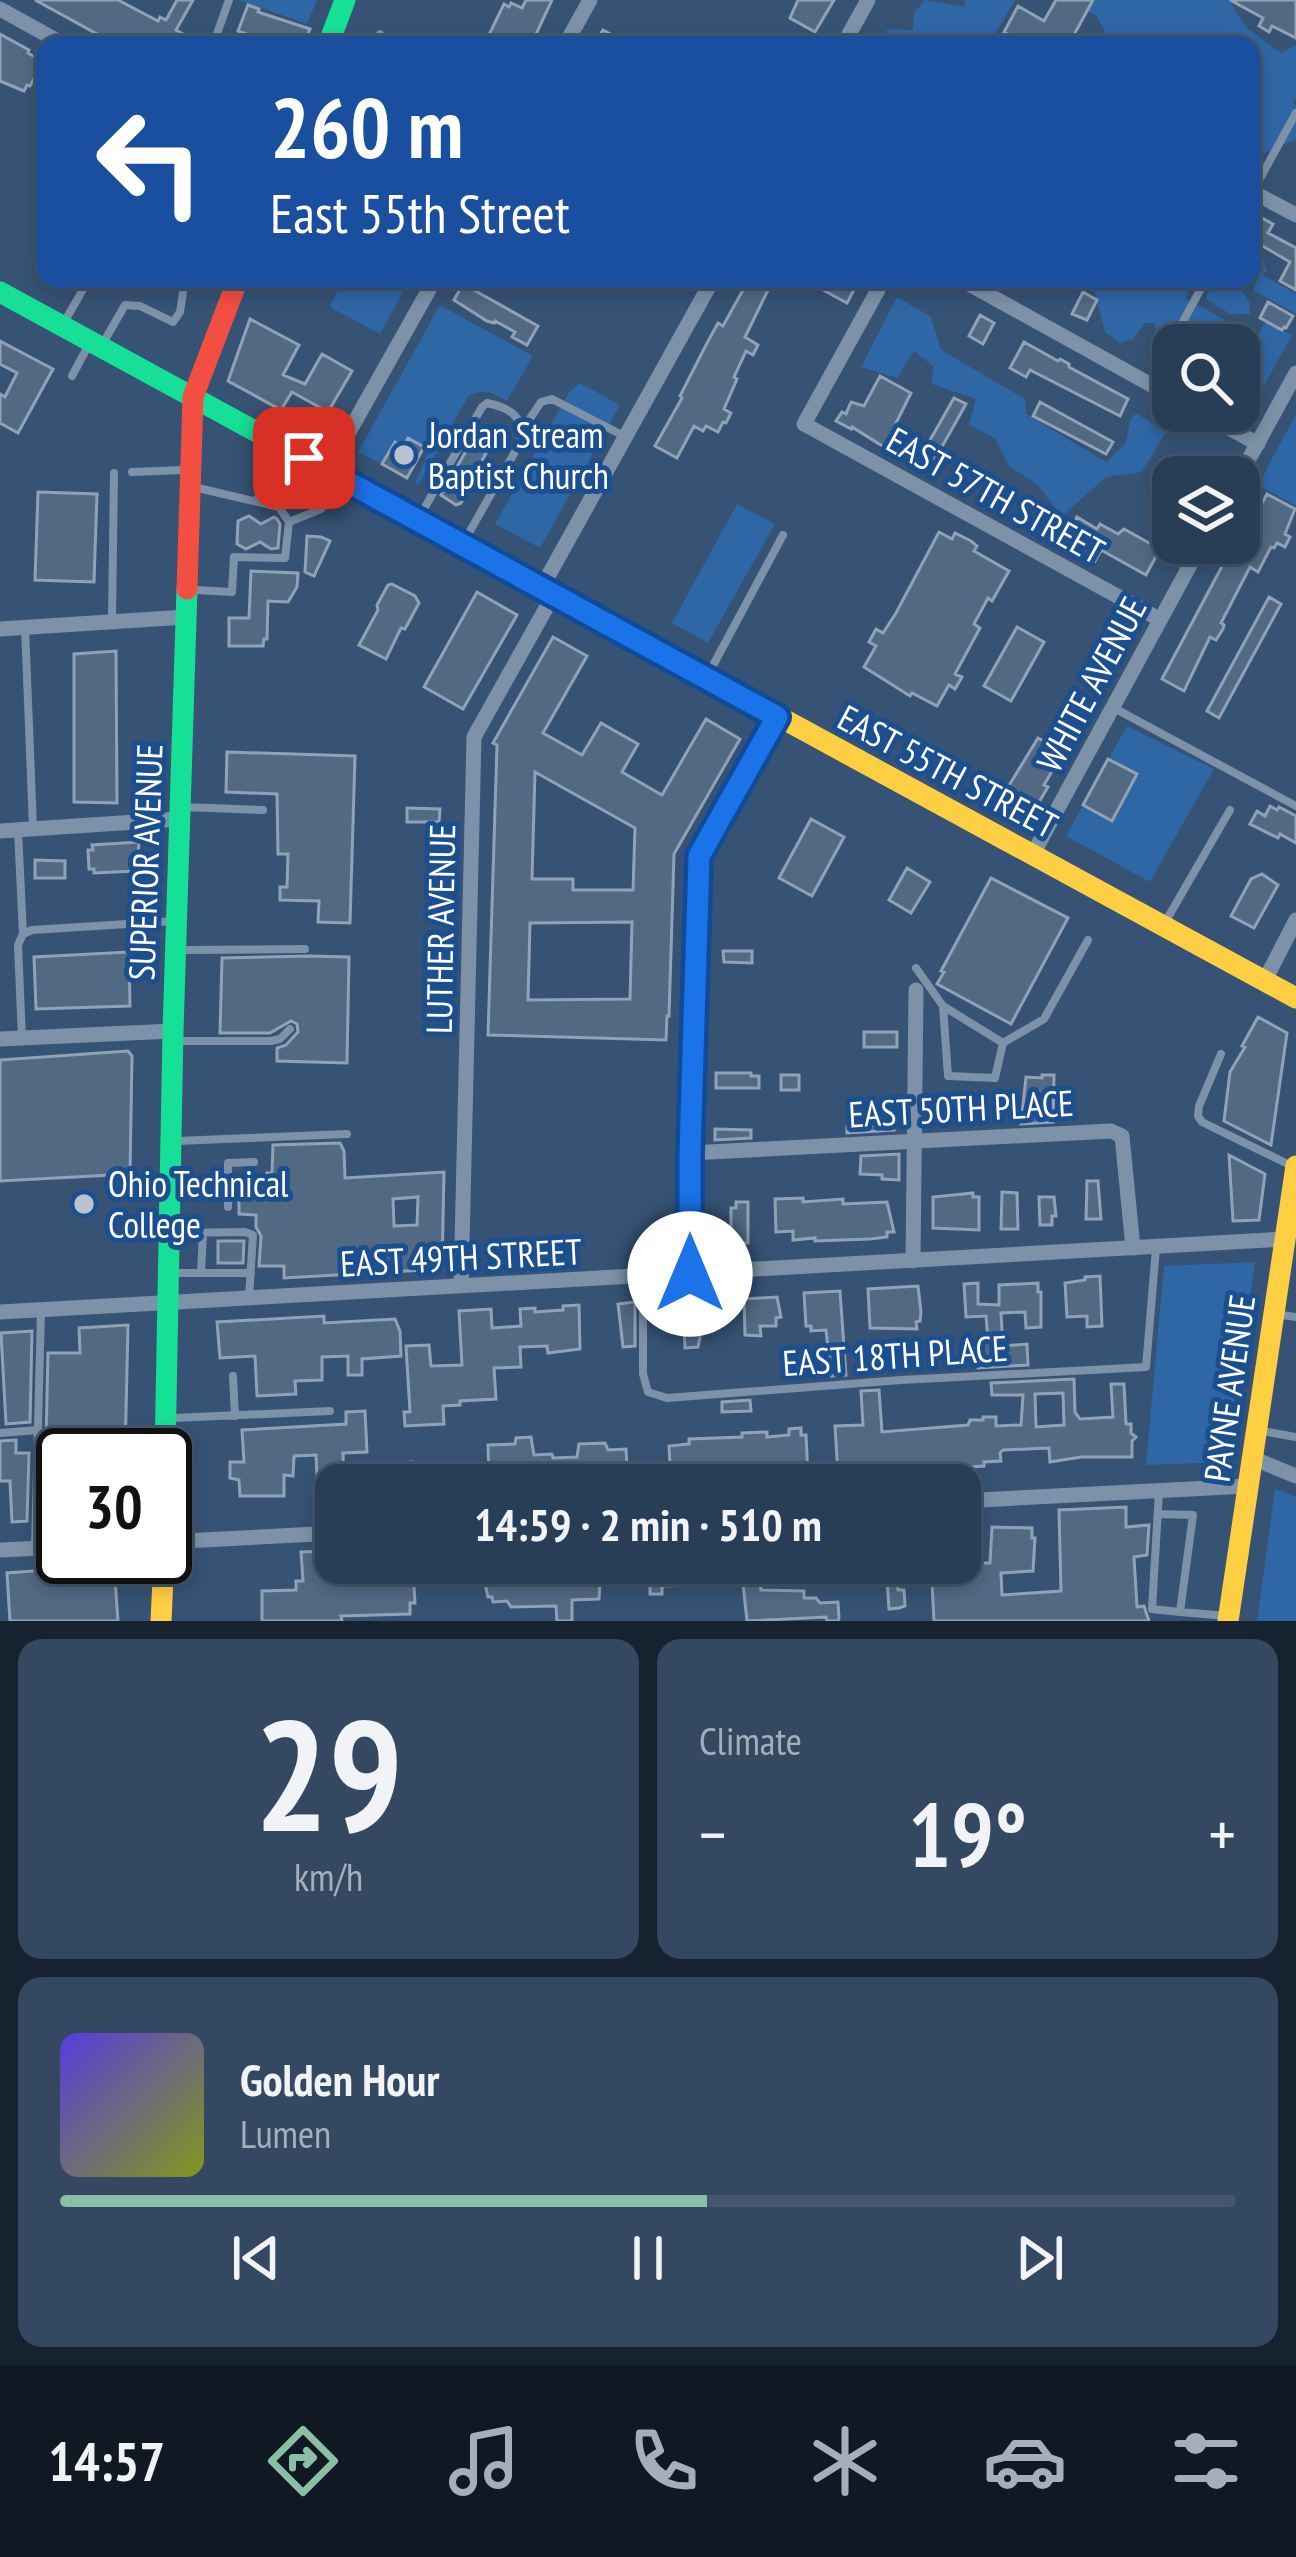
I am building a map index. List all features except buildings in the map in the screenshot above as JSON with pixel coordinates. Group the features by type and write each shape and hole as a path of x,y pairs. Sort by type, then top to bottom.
{"main road":[{"path":"336,36 345,0"},
{"name":"SUPERIOR AVENUE","path":"165,1428 193,397 233,288"},
{"name":"EAST 55TH STREET","path":"0,292 1296,998"},
{"name":"PAYNE AVENUE","path":"1229,1618 1256,1430 1285,1315 1285,1239 1296,1166"},
{"path":"161,1621 163,1584"}],"street":[{"path":"570,36 590,0"},
{"path":"848,36 868,0"},
{"path":"0,9 49,36"},
{"path":"1260,197 1296,215"},
{"path":"334,474 430,288"},
{"name":"LUTHER AVENUE","path":"461,1286 474,737 626,437 708,288"},
{"name":"EAST 57TH STREET","path":"879,288 804,424 1159,619"},
{"path":"976,288 1152,386"},
{"path":"1251,456 1296,373"},
{"path":"1236,432 1258,444"},
{"name":"WHITE AVENUE","path":"1033,854 1190,564"},
{"path":"0,628 186,616"},
{"path":"690,1274 699,856 777,717"},
{"path":"0,831 181,813"},
{"path":"1264,982 1296,920"},
{"path":"913,1261 916,989"},
{"path":"0,1039 173,1036"},
{"name":"EAST 50TH PLACE","path":"690,1153 1111,1131 1123,1136 1133,1248"},
{"name":"EAST 49TH STREET","path":"0,1312 1285,1239"},
{"path":"1252,1458 1296,1476"},
{"path":"981,1500 1248,1486"},
{"path":"192,1541 315,1534"},
{"path":"0,1550 35,1548"}],"lane":[{"path":"216,36 229,0"},
{"path":"1260,177 1296,113"},
{"path":"62,326 84,288"},
{"path":"71,376 125,305 140,306 173,322 180,312 184,288"},
{"path":"1149,384 1201,288"},
{"path":"462,544 541,402 552,399 626,437"},
{"path":"418,520 482,407 488,403 509,410 519,418 523,430"},
{"path":"256,500 281,445"},
{"path":"132,472 190,478 279,507 289,522 285,558 234,556 232,592 187,590"},
{"path":"112,621 114,473"},
{"path":"289,522 321,509 334,474"},
{"path":"706,678 783,536"},
{"path":"22,1038 18,945 26,829 25,627"},
{"path":"1112,707 1296,806"},
{"path":"181,813 263,810"},
{"path":"1163,926 1230,810"},
{"path":"22,934 176,921"},
{"path":"943,1006 948,1076 994,1078 1004,1042 1044,1019 1088,940"},
{"path":"176,951 304,949"},
{"path":"916,968 943,1006 1004,1042"},
{"path":"173,1036 272,1041 290,1029"},
{"path":"1222,1054 1198,1116 1296,1166"},
{"path":"170,1142 347,1134"},
{"path":"229,1207 228,1162 254,1162"},
{"path":"169,1184 228,1182"},
{"path":"168,1233 253,1235 247,1270 249,1299"},
{"path":"201,1273 203,1233"},
{"name":"EAST 18TH PLACE","path":"643,1277 643,1375 648,1392 667,1398 1146,1367 1156,1247"},
{"path":"166,1273 247,1270"},
{"path":"38,1428 41,1309"},
{"path":"233,1376 235,1416"},
{"path":"165,1418 330,1411"},
{"path":"0,1432 36,1430"},
{"path":"1256,1430 1296,1437"},
{"path":"1159,1491 1152,1609 1229,1618"},
{"path":"35,1548 36,1509"},
{"path":"1158,1514 1193,1515 1180,1612"}],"shaded area":[{"path":"239,0 317,0 307,24"},
{"path":"925,0 964,7 966,0 1015,0 994,36 884,36 888,29 913,30 914,13"},
{"path":"1066,0 1229,0 1246,27 1258,36 1107,36 1097,16"},
{"path":"1260,37 1281,53 1296,45 1296,139 1260,155"},
{"path":"1260,251 1267,271 1262,275 1296,294 1296,314 1253,290 1260,288"},
{"path":"338,288 405,288 380,334 330,307"},
{"path":"1095,288 1191,288 1185,298 1232,324 1145,323 1133,339 1120,343 1105,332"},
{"path":"1209,288 1240,288 1249,301 1250,314 1230,314 1206,299"},
{"path":"897,297 931,317 941,350 1025,399 1026,414 1106,462 1126,443 1136,413 1152,423 1152,432 1166,432 1142,472 1106,477 1062,516 1037,484 1009,466 995,438 969,425 976,399 932,384 933,366 914,351 897,378 861,367"},
{"path":"440,305 533,356 507,401 489,392 469,395 418,485 430,449 409,438 403,447 395,442 382,464 358,452"},
{"path":"1266,321 1292,335 1260,392 1260,331"},
{"path":"580,383 620,405 540,548 495,524 569,392"},
{"path":"1296,414 1296,506 1260,486"},
{"path":"737,504 775,524 708,643 672,623"},
{"path":"1127,726 1214,769 1150,882 1066,836"},
{"path":"1255,1262 1226,1462 1146,1465 1164,1266"},
{"path":"1275,1489 1296,1497 1296,1621 1257,1621"}],"traffic: fast":[{"path":"331,36 345,0"},
{"path":"0,292 640,641"},
{"path":"166,1428 187,589"}],"traffic: slow":[{"path":"640,641 1296,998"},
{"path":"1228,1621 1296,1166"},
{"path":"161,1621 163,1584"}],"traffic: jam":[{"path":"187,589 193,397 235,288"}],"place":[{"name":"Jordan Stream Baptist Church","path":"404,455"},
{"name":"Ohio Technical College","path":"84,1204"}],"route":[{"path":"304,458 777,717 699,856 690,1274"}]}
